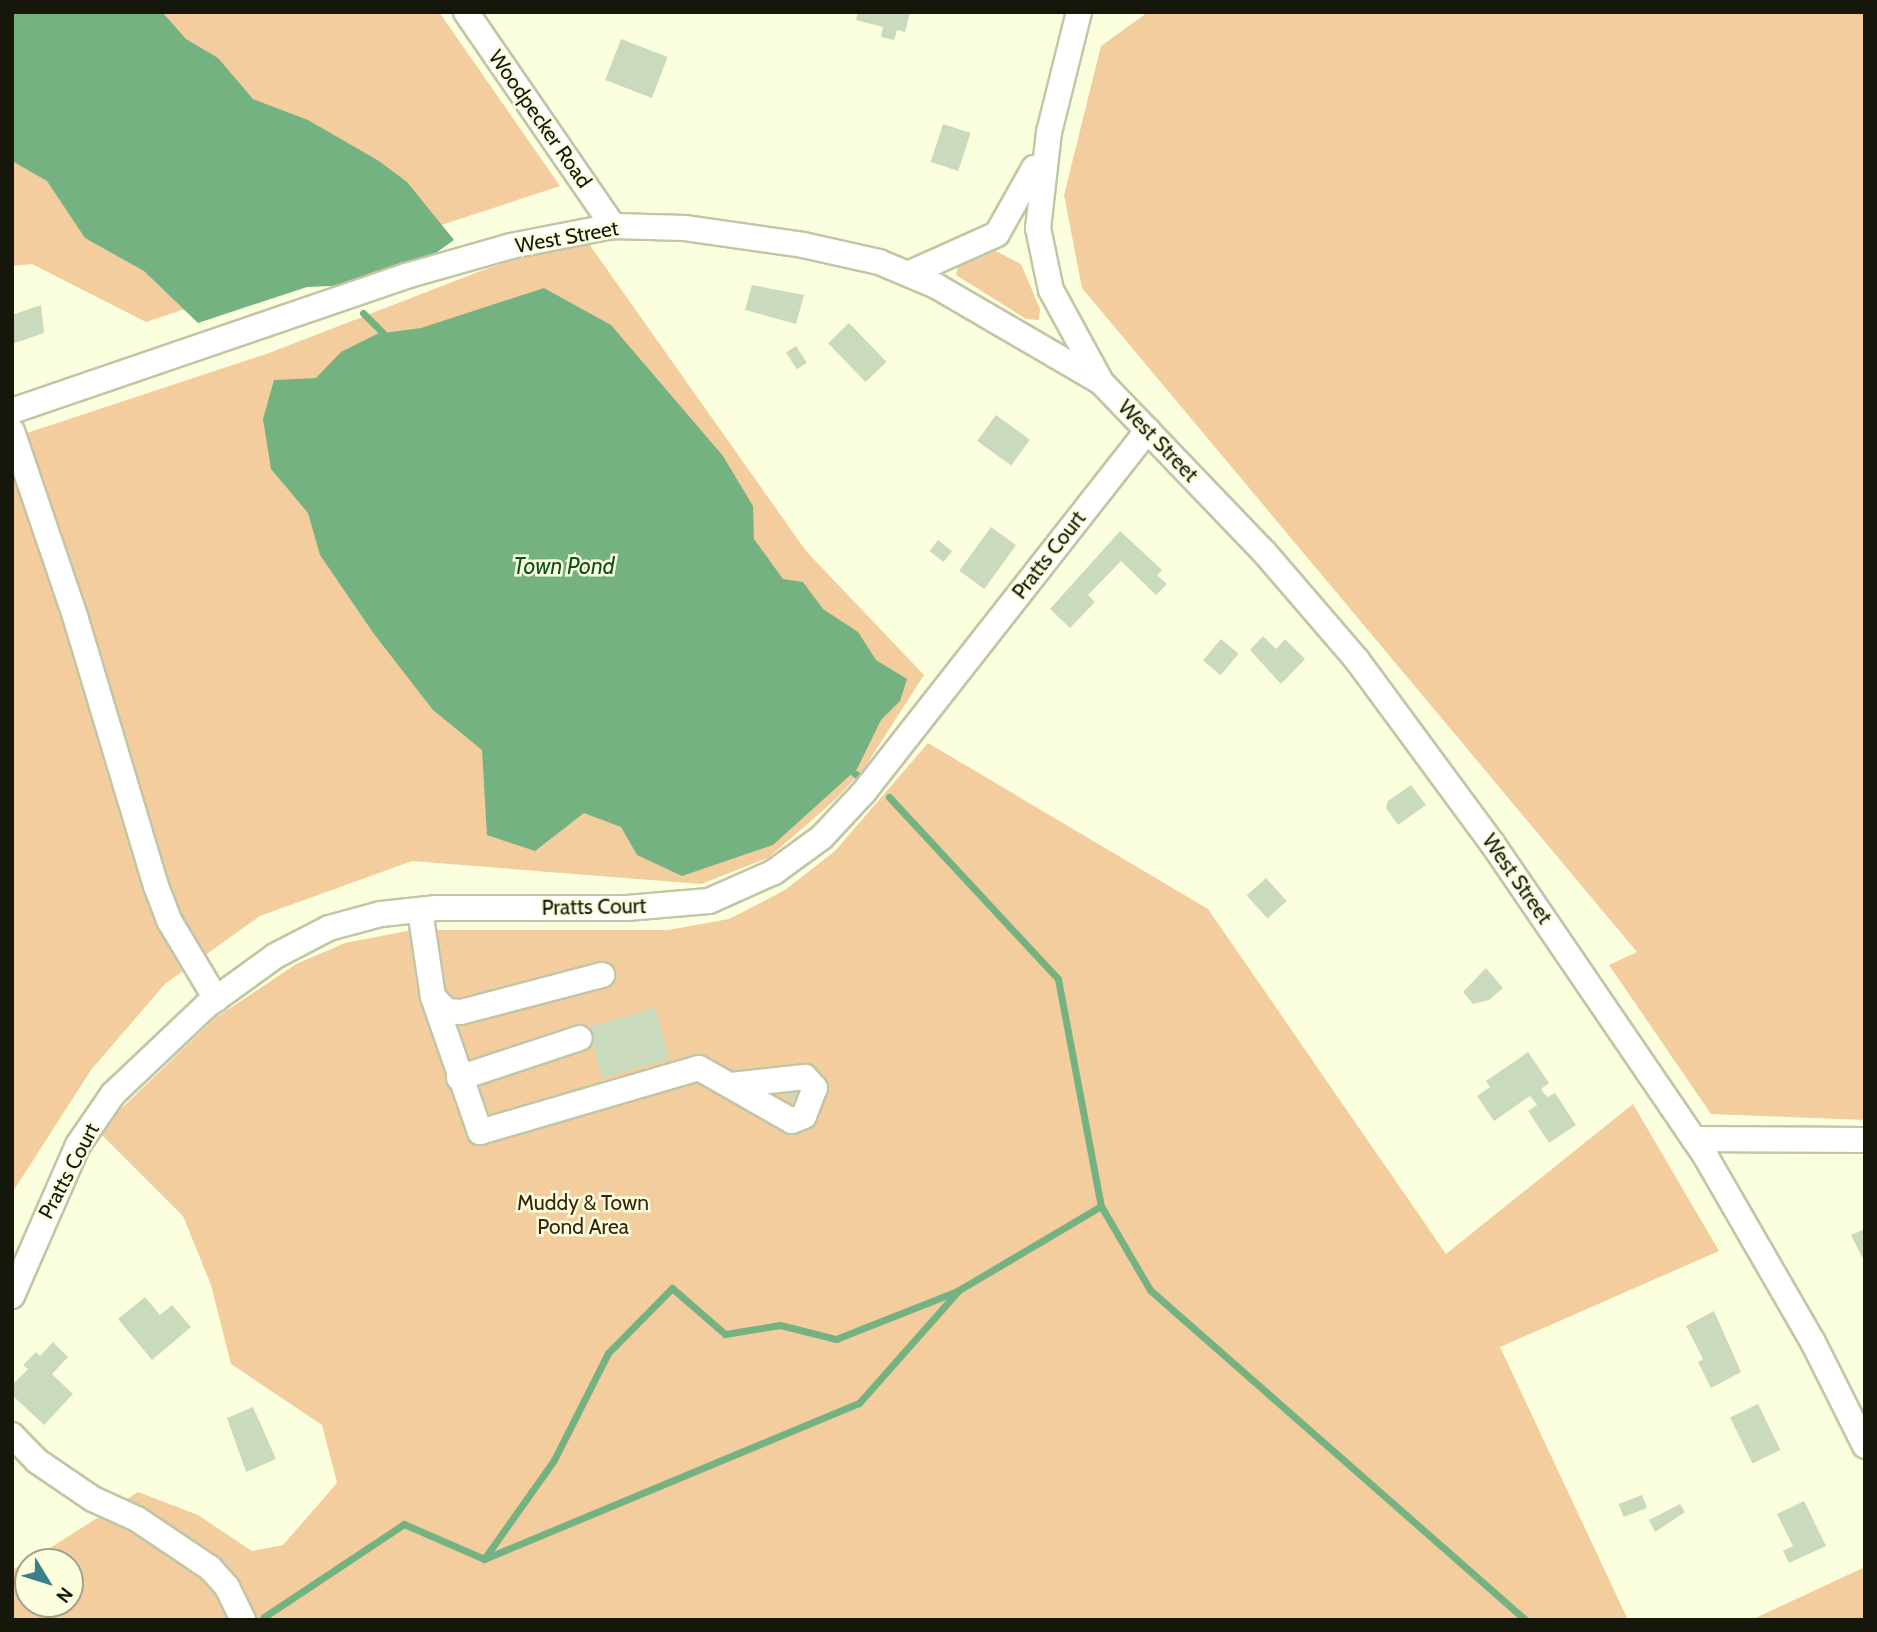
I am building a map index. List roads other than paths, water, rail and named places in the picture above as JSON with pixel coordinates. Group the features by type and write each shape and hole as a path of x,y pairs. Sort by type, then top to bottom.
{"street":[{"name":"Woodpecker Road","path":"466,12 613,226"},
{"path":"1079,12 1049,132 1038,203 1044,260 1059,307 1101,382"},
{"path":"910,273 997,234 1021,197 1049,132"},
{"name":"West Street","path":"12,411 406,276 511,246 613,226 685,228 782,241 910,273 1101,382 1265,553 1357,660 1492,844 1694,1139 1800,1318 1865,1446"},
{"name":"Pratts Court","path":"12,1296 78,1145 132,1072 216,999 275,956 329,928 420,910 627,908 709,901 774,872 822,837 864,792 1148,430"},
{"path":"12,431 75,616 156,886 170,922 216,999"},
{"path":"420,910 433,997 458,1078 480,1132 683,1070 699,1068 731,1085"},
{"path":"433,997 441,1008 461,1012 602,975"},
{"path":"458,1078 580,1038"},
{"path":"1694,1139 1865,1140"},
{"path":"12,1435 37,1461 93,1499 137,1519 210,1568 227,1587 243,1620"}],"water":[{"path":"12,12 162,12 186,39 218,58 253,99 308,120 379,161 407,182 454,240 433,255 353,285 307,287 198,323 144,271 85,238 47,181 12,161"},
{"name":"Town Pond","path":"544,288 611,325 723,456 753,506 754,539 783,579 803,582 823,609 858,632 876,660 907,679 900,701 881,720 857,769 773,845 682,876 637,855 621,827 584,813 535,851 487,835 482,750 433,710 374,634 320,555 308,513 271,469 263,419 274,380 316,378 341,352 377,334 421,328"}],"waterway":[{"path":"363,313 390,340"},
{"path":"847,768 860,777"},
{"path":"889,797 1058,979 1101,1206 1150,1290 1525,1620"},
{"path":"264,1617 404,1524 484,1559 859,1403 959,1290 1101,1206"},
{"path":"484,1559 554,1460 608,1353 672,1288 725,1334 780,1325 836,1339 957,1291"}],"park label":[{"name":"Muddy & Town Pond Area","path":"583,1215"}]}
